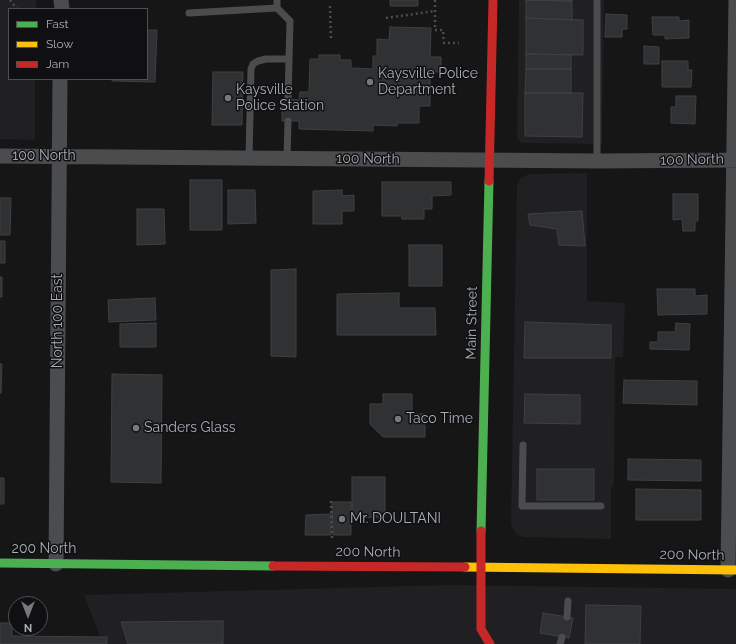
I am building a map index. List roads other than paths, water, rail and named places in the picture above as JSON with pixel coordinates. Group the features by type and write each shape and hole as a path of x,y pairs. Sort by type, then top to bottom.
{"main road":[{"name":"Main Street","path":"490,644 481,629 481,529 493,0"},
{"name":"200 North","path":"0,563 732,570"}],"street":[{"path":"732,570 736,0"},
{"name":"North 100 East","path":"56,564 60,80"},
{"name":"100 North","path":"0,156 597,161 735,160"}],"lane":[{"path":"597,0 597,161"},
{"path":"189,13 277,4 290,21 288,99"},
{"path":"249,158 251,69 253,64 258,61 288,59"},
{"path":"287,158 288,121"},
{"path":"522,445 522,506 601,506"},
{"path":"567,617 568,601"}],"place":[{"name":"Kaysville Police Department","path":"370,82"},
{"name":"Kaysville Police Station","path":"228,98"},
{"name":"Taco Time","path":"398,419"},
{"name":"Sanders Glass","path":"136,428"},
{"name":"Mr. DOULTANI","path":"342,519"}]}
